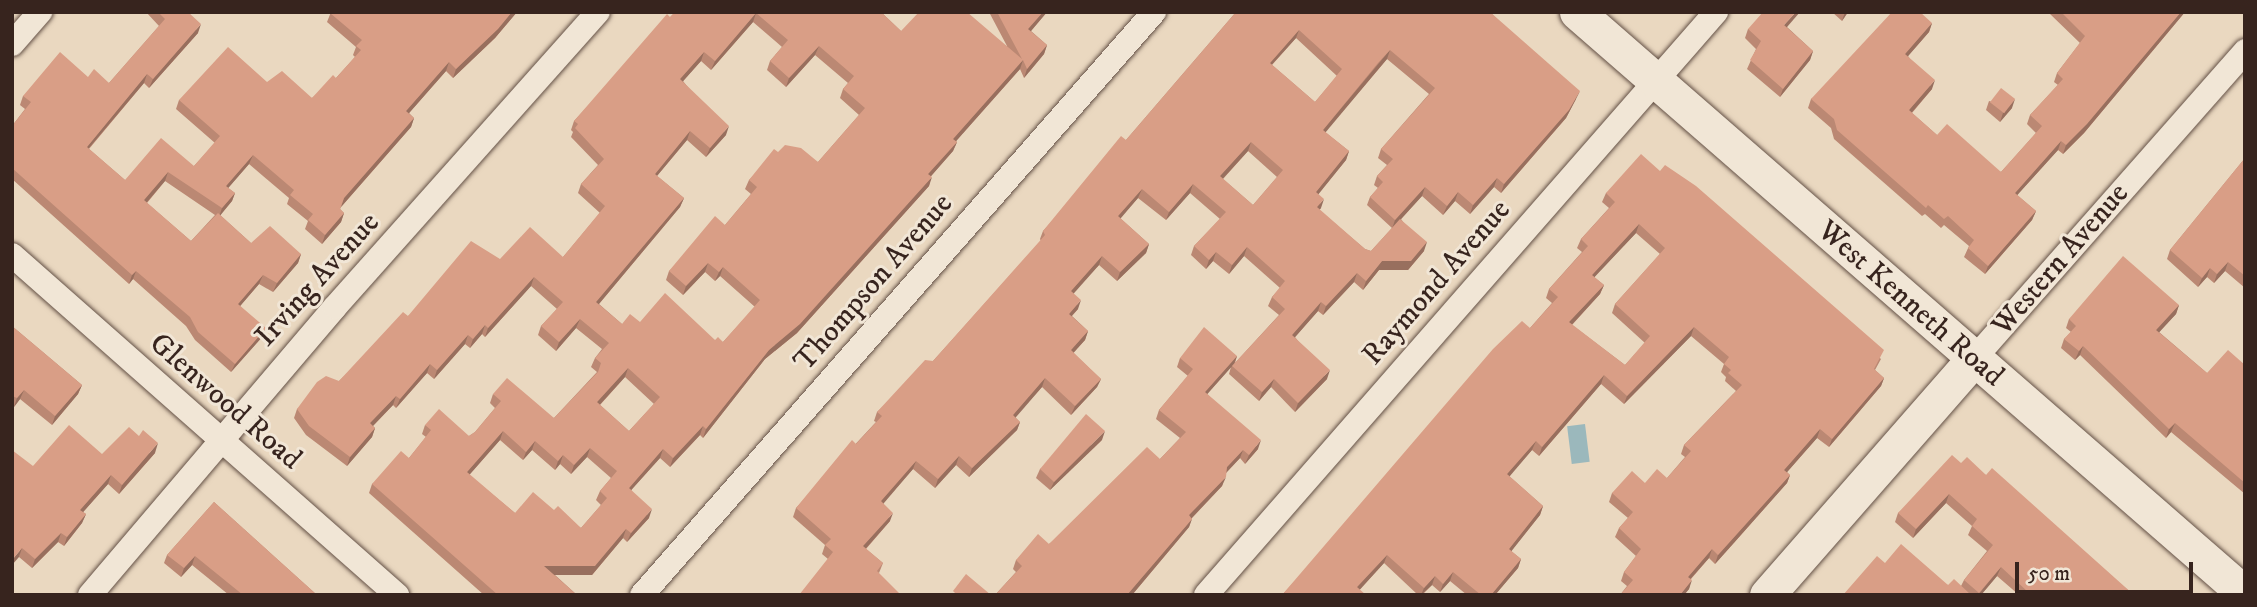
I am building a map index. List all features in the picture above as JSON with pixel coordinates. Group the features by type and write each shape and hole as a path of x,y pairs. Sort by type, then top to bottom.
{"street":[{"path":"12,44 40,12"},
{"name":"Irving Avenue","path":"90,595 220,440 598,12"},
{"name":"Thompson Avenue","path":"642,595 1154,12"},
{"name":"West Kenneth Road","path":"1577,12 1973,360 2245,594"},
{"name":"Raymond Avenue","path":"1206,595 1716,12"},
{"name":"Western Avenue","path":"1767,595 2245,51"},
{"name":"Glenwood Road","path":"12,255 397,595"}],"water":[{"path":"1585,424 1590,462 1572,464 1567,426"}],"building":[{"path":"158,12 188,12 201,24 153,79 147,74 87,147 125,180 161,138 194,166 220,136 179,100 228,47 267,82 282,71 312,98 333,75 336,78 361,50 356,46 362,40 331,12 512,12 456,69 449,62 406,111 414,118 344,198 340,209 344,213 325,235 308,220 313,214 290,195 294,190 253,155 226,186 235,193 222,208 168,172 144,200 191,241 218,213 251,243 270,226 301,254 277,283 263,275 238,304 266,328 235,364 198,332 190,317 136,271 132,275 12,168 12,126 31,102 23,96 60,52 88,77 94,69 109,83 165,19"},
{"path":"675,12 881,12 901,31 919,12 967,12 1022,59 997,12 1043,12 1028,29 1047,45 1027,69 1023,60 953,139 957,142 928,174 932,177 800,324 769,350 706,429 703,426 673,458 663,449 629,488 652,509 631,533 626,529 595,566 544,566 577,595 498,595 372,484 401,451 409,458 431,430 425,425 439,409 469,436 475,432 501,401 493,394 507,378 554,418 598,372 601,363 595,358 609,343 580,319 559,342 541,326 563,302 534,277 488,328 485,325 473,339 468,335 437,370 430,364 400,399 396,396 370,423 375,428 350,457 309,426 297,409 317,382 326,376 339,381 403,312 408,316 471,241 500,259 530,227 563,257 605,206 581,184 604,159 575,128 578,124 574,121 667,14 670,17","holes":["756,13 788,40 770,61 789,78 819,46 854,76 843,89 865,108 818,162 801,148 785,145 778,152 774,149 749,180 757,187 725,225 715,216 669,271 686,286 708,263 719,272 723,267 760,300 723,342 718,337 715,340 665,293 640,322 630,314 622,324 596,302 684,198 655,174 690,131 710,148 729,126 680,79 704,52 715,61","628,368 660,397 629,431 597,402","503,431 526,452 535,441 558,461 563,455 574,465 590,448 617,471 600,491 607,498 581,528 558,506 554,510 533,492 515,513 467,472"]},
{"path":"1236,12 1490,12 1580,91 1569,110 1504,184 1497,178 1473,205 1458,192 1447,206 1425,187 1395,220 1370,197 1383,182 1377,176 1393,159 1381,149 1435,88 1390,50 1378,63 1323,130 1349,151 1316,192 1324,199 1317,207 1365,249 1371,251 1400,219 1427,242 1411,261 1382,261 1366,281 1357,273 1326,306 1321,302 1292,335 1330,370 1298,403 1274,379 1262,392 1232,366 1285,309 1272,297 1285,281 1247,247 1232,265 1216,252 1209,260 1194,246 1226,212 1193,184 1169,212 1142,189 1118,216 1149,244 1120,272 1102,256 1071,291 1081,300 1069,314 1088,331 1071,350 1101,379 1075,406 1045,378 1013,415 1020,422 972,468 959,456 938,479 916,461 881,501 893,513 863,546 883,563 877,571 901,595 799,595 833,552 825,545 831,539 796,508 852,440 856,444 882,416 877,412 925,360 933,361 1045,235 1043,231 1121,136 1126,140","holes":["1299,30 1342,69 1315,102 1270,63","1251,142 1283,170 1253,205 1220,176"]},
{"path":"1763,12 1796,12 1784,25 1813,51 1783,89 1750,60 1761,41 1748,29"},
{"path":"1892,12 1920,12 1932,23 1905,54 1935,80 1909,110 1937,135 1947,124 2001,172 2042,126 2030,115 2063,79 2057,73 2085,36 2061,12 2181,12 2087,124 2066,145 2061,141 2015,193 2036,211 1988,266 1968,248 1974,240 1948,216 1944,219 1928,205 1926,208 1837,130 1834,119 1811,99"},
{"path":"2001,88 2015,99 2004,113 1990,102"},
{"path":"1641,154 1660,171 1665,165 1696,186 1884,350 1874,369 1884,378 1832,439 1820,429 1784,470 1790,475 1718,555 1712,549 1688,577 1692,580 1680,595 1620,595 1633,580 1624,572 1641,549 1619,528 1633,512 1612,493 1632,471 1645,483 1657,469 1667,478 1691,451 1684,445 1742,385 1728,373 1731,370 1724,364 1729,357 1694,327 1627,396 1604,375 1542,447 1536,441 1507,474 1543,506 1509,549 1521,559 1491,595 1481,595 1453,572 1443,584 1435,576 1424,588 1387,555 1357,587 1366,595 1282,595 1493,349 1522,321 1530,328 1558,297 1549,289 1588,246 1581,239 1615,202 1606,193","holes":["1639,224 1665,248 1615,304 1650,336 1625,365 1569,322 1604,285 1592,275"]},
{"path":"2245,158 2245,276 2228,262 2217,274 2210,268 2202,278 2170,250"},
{"path":"2123,256 2179,305 2156,330 2207,373 2228,350 2245,365 2245,483 2175,423 2169,429 2083,346 2079,351 2064,339 2076,326 2069,319"},
{"path":"12,326 82,385 55,416 24,390 17,398 12,396"},
{"path":"1204,327 1237,356 1205,392 1261,440 1249,455 1243,450 1227,467 1226,477 1189,515 1192,519 1127,595 995,595 1022,566 1016,560 1038,534 1049,544 1147,447 1160,459 1186,432 1159,410 1193,369 1180,358"},
{"path":"1086,414 1105,431 1054,482 1040,469"},
{"path":"69,425 102,454 129,427 139,436 143,430 158,443 122,485 111,475 80,510 86,514 67,537 61,533 35,559 22,548 12,560 12,450 33,466"},
{"path":"1952,455 1961,463 1967,457 1986,475 1992,468 2134,595 2026,595 2028,592 2001,567 1979,593 1964,580 1993,545 1972,526 1977,519 1949,494 1916,529 1898,513"},
{"path":"214,502 317,595 243,595 195,556 184,568 167,555"},
{"path":"1901,544 1948,585 1954,579 1970,594 1843,595 1877,556 1885,563"},
{"path":"966,574 991,595 957,595 953,591"}]}
